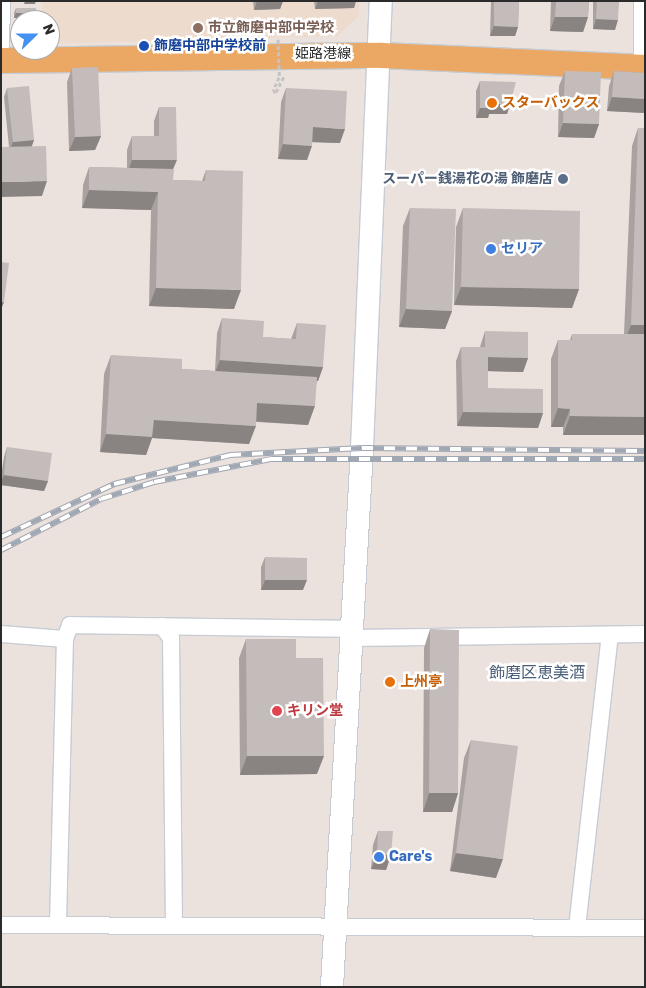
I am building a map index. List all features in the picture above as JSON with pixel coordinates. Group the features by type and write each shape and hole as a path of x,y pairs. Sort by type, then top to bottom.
{"main road":[{"name":"姫路港線","path":"1,60 381,54 643,67"}],"street":[{"path":"1,46 2,1"},
{"path":"332,987 353,634 381,54 380,1"},
{"path":"642,1 643,67"},
{"path":"58,924 66,640 70,625 162,626 353,634 645,634"},
{"path":"162,626 171,638 174,924"},
{"path":"1,634 66,640"},
{"path":"578,928 610,635"},
{"path":"1,925 174,924 645,928"}],"path":[{"path":"278,39 278,77 272,91 276,92 286,73"}],"shaded area":[{"name":"市立飾磨中部中学校","path":"42,1 359,1 359,16 337,36 60,44 60,10 42,10"}],"building":[{"path":"494,1 519,1 518,27 494,26"},
{"path":"556,1 589,1 588,17 555,17"},
{"path":"597,1 619,1 618,20 596,19"},
{"path":"16,8 36,8 36,10 16,10"},
{"path":"98,67 101,136 75,137 72,68"},
{"path":"565,71 601,72 599,124 563,123"},
{"path":"614,71 645,73 645,99 612,97"},
{"path":"480,81 516,82 510,104 492,104 492,108 480,108"},
{"path":"29,86 34,140 13,142 7,88"},
{"path":"286,88 347,91 345,129 313,127 312,146 283,144"},
{"path":"159,107 176,107 177,160 132,160 132,136 159,136"},
{"path":"638,128 645,128 645,325 631,325"},
{"path":"46,146 47,181 1,182 1,147"},
{"path":"89,167 174,169 173,180 205,181 206,170 243,171 241,290 156,288 158,192 89,190"},
{"path":"410,208 456,209 452,311 406,309"},
{"path":"463,208 580,211 579,289 461,287"},
{"path":"1,262 9,263 4,302 1,302"},
{"path":"222,318 264,321 263,337 296,339 297,323 326,325 323,367 220,360"},
{"path":"485,331 528,332 528,358 488,357 488,388 543,389 543,413 463,412 461,347 485,347"},
{"path":"572,334 645,334 645,417 570,416 570,409 558,408 558,340 572,340"},
{"path":"111,355 182,359 182,369 317,377 315,406 257,403 256,426 154,420 152,437 106,434"},
{"path":"7,447 52,453 48,481 4,475"},
{"path":"265,557 307,558 307,580 265,580"},
{"path":"430,629 459,630 458,793 429,793"},
{"path":"246,639 296,639 296,658 323,658 324,756 247,756"},
{"path":"471,740 518,746 503,859 456,853"},
{"path":"378,831 393,831 391,855 377,855"}],"railway":[{"path":"1,537 114,484 230,455 362,448 645,451"},
{"path":"1,550 101,499 154,482 271,459 645,459"}],"place":[{"name":"市立飾磨中部中学校","path":"198,28"},
{"name":"飾磨中部中学校前","path":"144,46"},
{"name":"スターバックス","path":"492,103"},
{"name":"スーパー銭湯花の湯 飾磨店","path":"563,179"},
{"name":"セリア","path":"491,249"},
{"name":"上州亭","path":"390,682"},
{"name":"キリン堂","path":"277,711"},
{"name":"Care's","path":"379,857"}],"district":[{"name":"飾磨区恵美酒","path":"537,673"}]}
